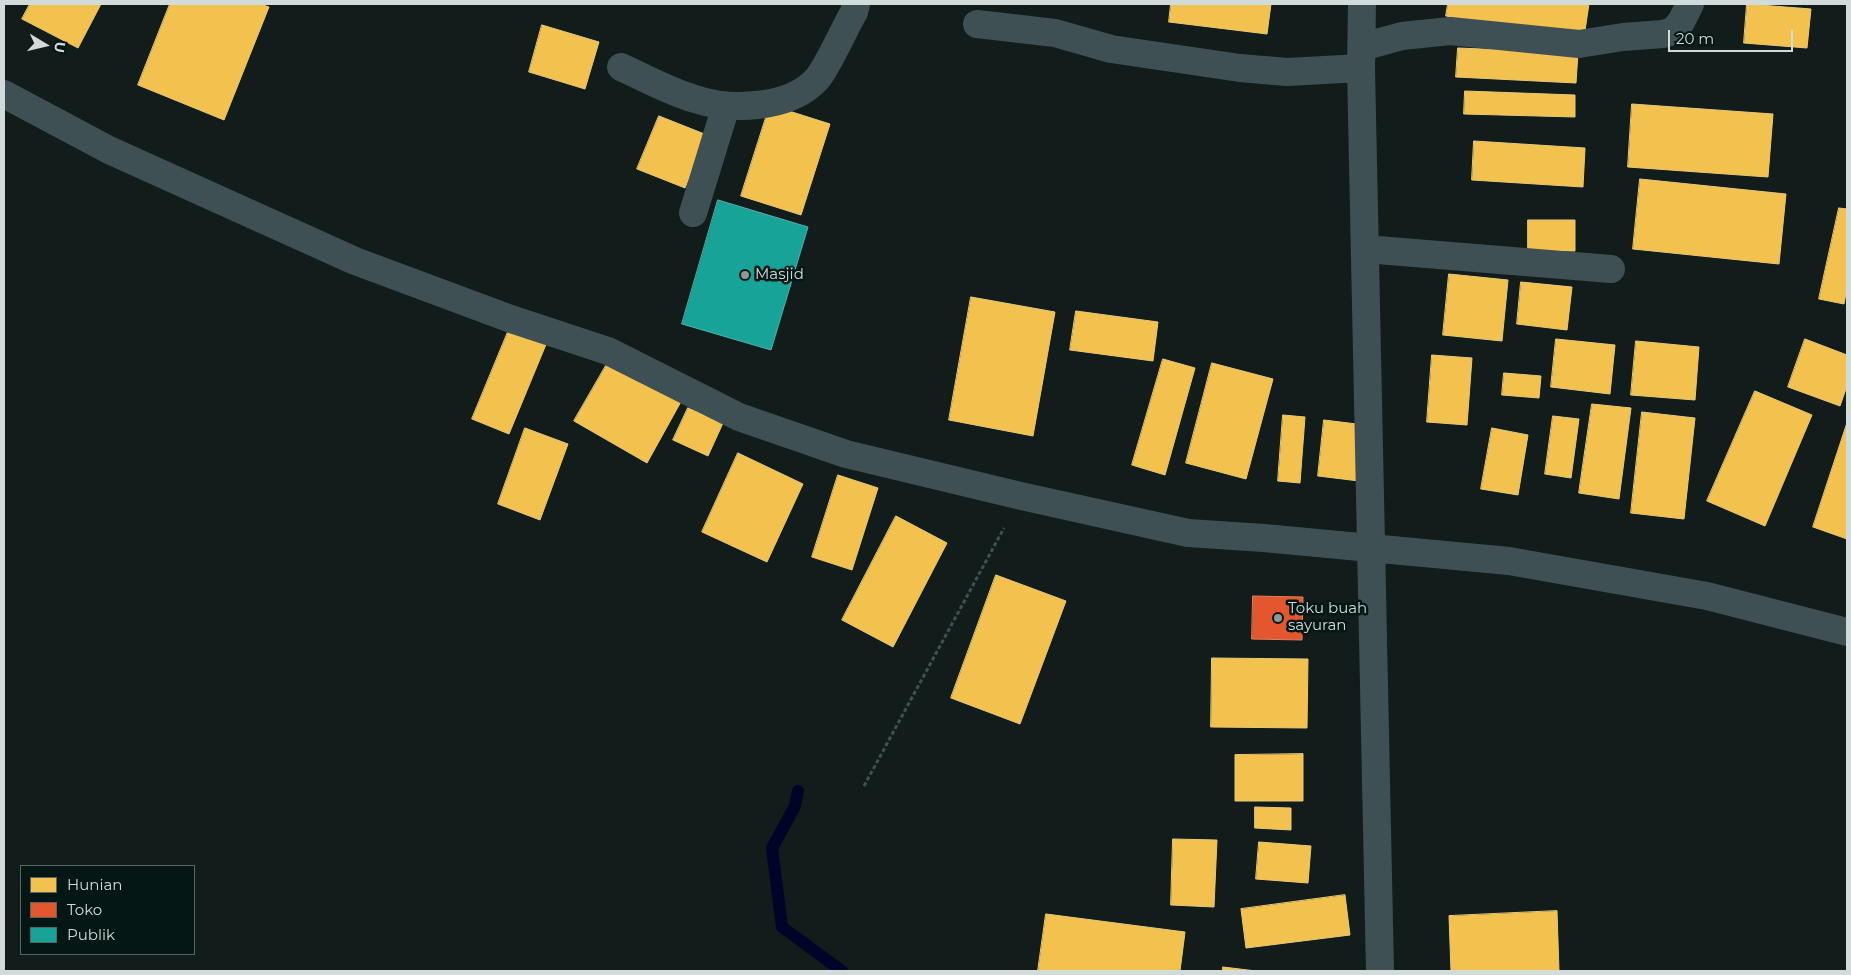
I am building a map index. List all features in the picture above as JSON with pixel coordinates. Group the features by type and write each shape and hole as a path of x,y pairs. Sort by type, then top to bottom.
{"street":[{"path":"621,67 694,99 726,106 770,102 798,94 817,78 854,12 856,4"},
{"path":"1362,4 1361,58 1380,971"},
{"path":"977,24 1055,33 1111,48 1240,68 1287,72 1361,58 1402,36 1450,31 1579,44 1623,37 1663,34 1673,31 1681,22 1690,4"},
{"path":"4,94 109,150 355,261 511,319 608,350 738,417 846,454 1021,496 1188,533 1372,547 1518,562 1706,596 1847,632"},
{"path":"693,212 726,106"},
{"path":"1366,249 1611,269"}],"path":[{"path":"864,786 1021,496"}],"building: Hunian":[{"path":"30,4 101,4 78,48 22,19"},
{"path":"170,4 260,4 269,7 224,120 138,85"},
{"path":"1171,4 1271,4 1267,34 1169,22"},
{"path":"1448,4 1589,4 1584,37 1446,16"},
{"path":"1747,4 1811,9 1807,48 1744,43"},
{"path":"542,25 599,42 585,89 529,72"},
{"path":"1458,48 1578,53 1576,83 1456,77"},
{"path":"1465,91 1575,95 1575,117 1464,114"},
{"path":"1632,104 1773,114 1768,177 1628,167"},
{"path":"770,105 830,124 801,215 741,196"},
{"path":"659,116 707,135 685,188 637,169"},
{"path":"1474,141 1585,148 1583,187 1472,180"},
{"path":"1640,179 1786,194 1779,264 1633,249"},
{"path":"1839,208 1847,209 1847,288 1844,304 1819,299"},
{"path":"1528,220 1575,220 1575,251 1528,251"},
{"path":"1449,274 1508,280 1502,341 1443,335"},
{"path":"1521,282 1572,287 1567,330 1517,324"},
{"path":"971,297 1055,312 1033,436 949,420"},
{"path":"1076,311 1158,322 1153,361 1070,350"},
{"path":"510,327 547,342 509,434 472,419"},
{"path":"1556,339 1615,345 1610,394 1551,387"},
{"path":"1805,339 1847,355 1847,386 1840,406 1788,387"},
{"path":"1636,341 1699,347 1695,400 1631,395"},
{"path":"1432,355 1472,358 1467,425 1427,422"},
{"path":"611,357 683,398 647,463 574,421"},
{"path":"1163,359 1195,368 1165,475 1132,465"},
{"path":"1212,363 1273,379 1246,479 1186,463"},
{"path":"1504,373 1541,376 1539,398 1502,395"},
{"path":"1755,391 1812,415 1765,526 1707,501"},
{"path":"1592,404 1631,408 1619,499 1579,493"},
{"path":"688,408 723,423 708,456 673,440"},
{"path":"1642,412 1695,418 1684,519 1631,513"},
{"path":"1283,415 1305,417 1300,483 1278,481"},
{"path":"1553,416 1579,419 1571,478 1545,474"},
{"path":"1324,420 1365,425 1359,481 1318,476"},
{"path":"1847,423 1847,539 1813,527"},
{"path":"525,428 568,444 540,520 498,504"},
{"path":"1492,428 1528,435 1518,495 1481,489"},
{"path":"738,453 803,484 767,562 702,532"},
{"path":"838,475 878,488 852,570 812,557"},
{"path":"896,516 947,543 893,647 842,620"},
{"path":"996,575 1066,601 1020,724 951,698"},
{"path":"1212,658 1308,659 1307,728 1211,727"},
{"path":"1303,754 1303,801 1235,801 1235,755"},
{"path":"1255,807 1291,808 1291,830 1255,828"},
{"path":"1173,839 1217,840 1214,907 1171,905"},
{"path":"1259,842 1311,846 1308,883 1256,879"},
{"path":"1345,895 1350,935 1246,948 1241,909"},
{"path":"1557,911 1559,971 1451,971 1449,916"},
{"path":"1046,914 1185,932 1180,971 1038,971"},
{"path":"1223,967 1256,971 1223,971"}],"building: Toko":[{"name":"Toku buah sayuran","path":"1253,596 1303,597 1302,640 1252,639"}],"building: Publik":[{"name":"Masjid","path":"718,200 808,227 771,350 682,324"}],"waterway":[{"path":"798,791 795,806 772,848 782,927 842,971"}],"place":[{"name":"Masjid","path":"745,275"},
{"name":"Toku buah sayuran","path":"1278,618"}]}
